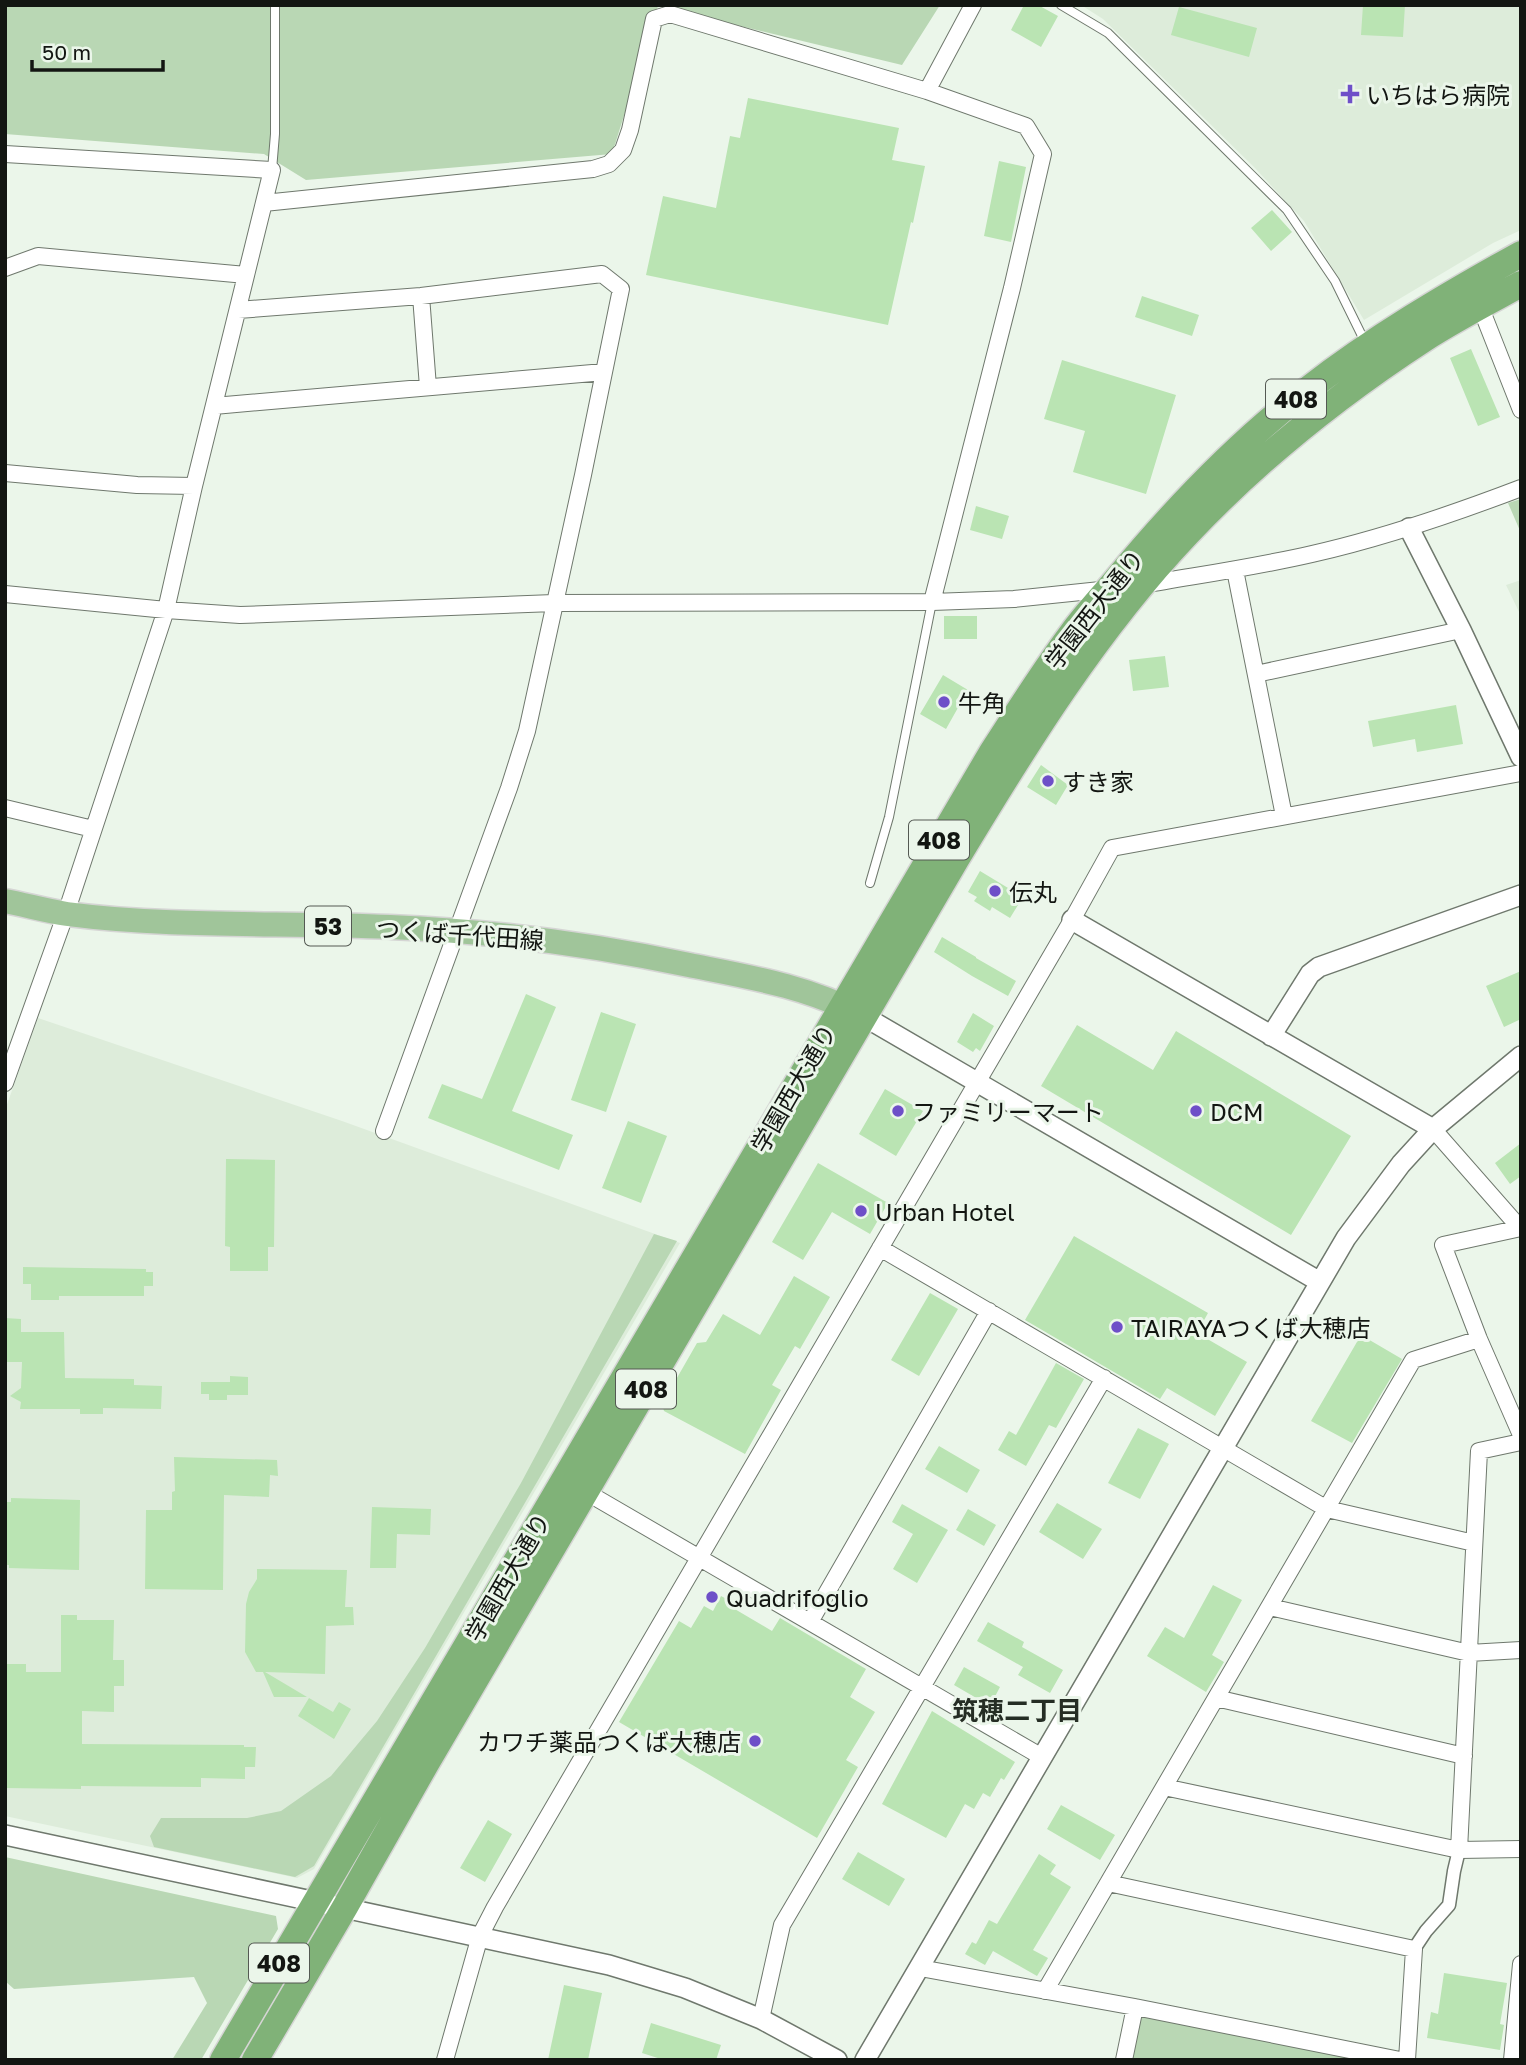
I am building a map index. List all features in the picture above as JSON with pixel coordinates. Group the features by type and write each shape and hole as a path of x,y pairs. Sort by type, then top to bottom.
{"highway":[{"name":"学園西大通り","path":"255,2060 586,1492 853,1011 992,752 1040,678 1074,631 1158,529 1248,439 1306,391 1367,347 1432,304 1521,254"},
{"name":"学園西大通り","path":"223,2060 316,1901 853,1011 1017,758 1065,689 1143,585 1225,495 1335,402 1426,338 1521,284"}],"main road":[{"name":"つくば千代田線","path":"5,901 66,914 204,924 386,927 512,935 650,957 783,984 810,992 853,1011"}],"street":[{"path":"927,91 973,5"},
{"path":"264,204 593,169 609,164 623,150 630,130 654,19 670,14 927,91 1026,126 1043,154 1009,301 932,602"},
{"path":"5,155 272,170 166,610 66,914 5,1083"},
{"path":"5,268 38,256 246,275"},
{"path":"238,310 421,296 602,274 621,289 527,731 509,788 384,1131"},
{"path":"421,296 428,387"},
{"path":"1480,306 1521,410"},
{"path":"214,406 604,372"},
{"path":"5,473 137,485 194,486"},
{"path":"5,594 240,615 554,603 932,602 1014,599 1143,585 1312,554 1409,528 1521,488"},
{"path":"1409,528 1521,757"},
{"path":"1235,570 1284,816"},
{"path":"1256,674 1461,630"},
{"path":"445,2060 480,1936 495,1907 1112,848 1521,773"},
{"path":"5,808 93,829"},
{"path":"1271,1036 1310,974 1319,967 1521,895"},
{"path":"1072,920 1433,1129 1520,1228 1443,1245 1479,1339 1521,1435"},
{"path":"853,1011 1320,1282"},
{"path":"865,2060 1346,1238 1374,1199 1433,1129 1521,1056"},
{"path":"880,1248 1327,1509 1474,1543"},
{"path":"810,1622 989,1311"},
{"path":"1045,1991 1413,1360 1479,1339"},
{"path":"761,2019 782,1925 1104,1378"},
{"path":"1407,2060 1414,1949 1449,1905 1459,1850 1479,1451 1521,1442"},
{"path":"586,1492 1042,1756"},
{"path":"1270,1607 1469,1653 1521,1650"},
{"path":"1216,1698 1464,1756"},
{"path":"1164,1787 1459,1850 1521,1849"},
{"path":"5,1835 619,1967 685,1988 761,2019 837,2060"},
{"path":"1108,1883 1414,1949"},
{"path":"1512,2060 1521,1964"},
{"path":"920,1968 1135,2007 1400,2060"},
{"path":"1124,2060 1135,2007"}],"lane":[{"path":"272,170 275,134 275,5"},
{"path":"1061,5 1108,33 1287,210 1335,281 1367,347"},
{"path":"870,883 889,817 932,602"}],"shaded area":[{"name":"いちはら病院","path":"1081,5 1521,5 1521,230 1493,243 1364,320 1304,221 1255,168 1103,19"},
{"path":"1521,580 1521,616 1506,585"},
{"path":"38,1018 342,1121 680,1243 314,1869 297,1878 5,1816 5,1110"}],"green space":[{"path":"5,5 940,5 902,65 658,6 612,154 306,180 264,154 5,134"},
{"path":"1521,499 1521,533 1508,503"},
{"path":"654,1234 677,1241 314,1866 295,1877 154,1847 150,1836 161,1818 247,1818 281,1811 331,1776 377,1721 425,1648 521,1483"},
{"path":"5,1857 276,1916 278,1929 201,2060 172,2060 207,2003 194,1977 14,1989 5,1981"},
{"path":"1129,2013 1382,2060 1118,2060"}],"building":[{"path":"1024,5 1038,5 1058,16 1041,47 1011,30"},
{"path":"1363,5 1405,5 1403,37 1361,35"},
{"path":"1179,7 1257,28 1249,57 1171,35"},
{"path":"748,98 899,128 892,160 925,166 888,325 646,275 663,196 716,208 730,136 740,138"},
{"path":"999,161 1026,167 1011,242 984,236"},
{"path":"1272,210 1292,232 1271,251 1251,228"},
{"path":"1142,296 1199,315 1192,336 1135,317"},
{"path":"1471,349 1500,417 1478,426 1450,358"},
{"path":"1062,360 1176,395 1146,494 1073,472 1085,431 1044,419"},
{"path":"976,506 1009,516 1002,539 970,530"},
{"path":"944,616 977,616 977,639 944,639"},
{"path":"1165,656 1169,687 1133,691 1129,660"},
{"name":"牛角","path":"943,675 968,690 946,729 920,714"},
{"path":"1456,705 1463,744 1417,752 1415,739 1373,747 1368,721"},
{"path":"1041,765 1068,785 1056,805 1027,787"},
{"path":"980,871 1023,897 1010,918 992,907 990,911 974,901 977,897 968,892"},
{"path":"942,937 1016,981 1008,996 934,952"},
{"path":"1521,971 1521,1019 1504,1027 1486,986"},
{"path":"526,994 556,1007 512,1111 573,1135 559,1170 428,1118 442,1084 482,1099"},
{"path":"601,1012 636,1024 606,1112 571,1100"},
{"path":"973,1013 994,1026 980,1051 976,1048 973,1052 957,1042"},
{"name":"DCM","path":"1077,1025 1153,1070 1176,1031 1351,1136 1291,1235 1041,1086"},
{"path":"885,1089 923,1111 896,1156 859,1134"},
{"path":"628,1121 667,1136 641,1203 602,1188"},
{"path":"1521,1143 1521,1176 1510,1184 1495,1163"},
{"path":"226,1159 275,1160 274,1247 268,1247 268,1271 230,1271 230,1247 225,1246"},
{"name":"Urban Hotel","path":"818,1163 888,1203 870,1234 832,1212 803,1260 772,1242"},
{"name":"TAIRAYAつくば大穂店","path":"1074,1236 1208,1313 1197,1333 1247,1362 1215,1416 1167,1388 1160,1399 1025,1320"},
{"path":"23,1267 146,1269 146,1272 153,1272 153,1286 144,1286 144,1296 59,1296 59,1300 31,1300 31,1284 23,1284"},
{"path":"794,1276 830,1297 800,1349 795,1346 772,1385 781,1390 745,1454 664,1411 662,1404 697,1343 706,1342 723,1314 760,1335"},
{"path":"930,1293 958,1309 919,1376 891,1360"},
{"path":"5,1318 21,1319 21,1332 64,1332 65,1378 134,1379 134,1385 162,1386 161,1409 103,1408 103,1414 80,1414 80,1409 20,1409 21,1402 10,1396 21,1388 22,1362 5,1362"},
{"path":"1361,1335 1402,1359 1352,1443 1311,1421"},
{"path":"1056,1363 1084,1379 1056,1428 1049,1425 1026,1466 998,1450 1009,1431 1016,1435"},
{"path":"230,1376 248,1377 248,1395 227,1395 227,1400 209,1400 209,1394 201,1394 201,1382 230,1382"},
{"path":"1138,1428 1169,1444 1140,1499 1108,1483"},
{"path":"939,1446 980,1470 967,1493 925,1469"},
{"path":"174,1457 277,1460 278,1476 270,1475 269,1497 224,1495 223,1590 145,1589 146,1510 172,1510 172,1492 175,1491"},
{"path":"11,1498 80,1500 79,1570 9,1568 9,1565 5,1565 5,1502 11,1502"},
{"path":"1057,1503 1102,1529 1083,1559 1039,1532"},
{"path":"902,1504 948,1530 917,1583 893,1569 913,1534 892,1522"},
{"path":"372,1507 431,1509 430,1535 397,1534 396,1568 370,1568"},
{"path":"968,1509 996,1525 984,1546 956,1530"},
{"path":"257,1569 347,1570 345,1607 353,1607 354,1625 326,1626 325,1674 265,1672 307,1697 274,1697 263,1672 256,1672 245,1652 246,1604 257,1579"},
{"path":"1213,1585 1242,1600 1212,1655 1224,1662 1206,1692 1147,1656 1165,1627 1184,1638"},
{"name":"カワチ薬品つくば大穂店","path":"721,1596 736,1604 733,1608 772,1631 780,1618 866,1669 850,1697 875,1712 846,1760 858,1767 817,1838 619,1722 679,1621 691,1628 704,1606 713,1611"},
{"path":"61,1615 77,1615 77,1620 114,1620 113,1660 124,1660 124,1686 114,1686 114,1712 82,1711 82,1744 256,1747 255,1767 245,1767 245,1779 201,1778 201,1787 5,1788 5,1664 26,1664 26,1672 61,1672"},
{"path":"988,1622 1024,1642 1022,1647 1063,1670 1050,1693 1018,1675 1023,1667 977,1641"},
{"path":"964,1667 1000,1687 990,1706 954,1685"},
{"path":"309,1698 333,1712 339,1702 351,1709 334,1739 298,1716"},
{"path":"932,1711 1015,1762 990,1797 983,1793 974,1809 965,1804 946,1838 882,1804"},
{"path":"1061,1805 1115,1835 1100,1860 1047,1829"},
{"path":"488,1820 512,1834 485,1882 460,1868"},
{"path":"858,1852 905,1879 889,1906 842,1879"},
{"path":"1039,1854 1056,1865 1050,1874 1071,1887 1033,1950 1048,1958 1037,1976 993,1951 985,1965 965,1954 972,1942 976,1944 989,1920 997,1924"},
{"path":"1444,1973 1507,1983 1500,2024 1504,2025 1500,2050 1427,2038 1431,2012 1438,2014"},
{"path":"564,1985 602,1993 588,2060 548,2060"},
{"path":"651,2023 721,2045 716,2060 664,2060 642,2053"}],"place":[{"name":"いちはら病院","path":"1350,94"},
{"name":"牛角","path":"944,702"},
{"name":"すき家","path":"1048,781"},
{"name":"伝丸","path":"995,891"},
{"name":"ファミリーマート","path":"898,1111"},
{"name":"DCM","path":"1196,1111"},
{"name":"Urban Hotel","path":"861,1211"},
{"name":"TAIRAYAつくば大穂店","path":"1117,1327"},
{"name":"Quadrifoglio","path":"712,1597"},
{"name":"カワチ薬品つくば大穂店","path":"755,1741"}],"district":[{"name":"筑穂二丁目","path":"1017,1710"}]}
